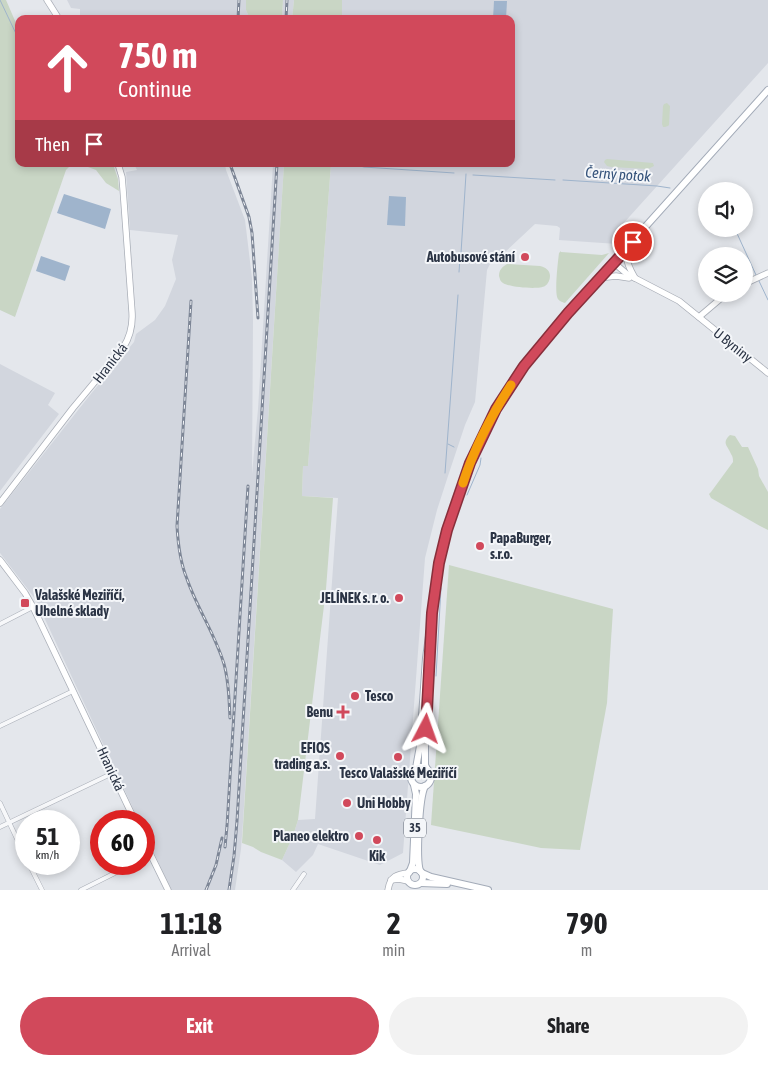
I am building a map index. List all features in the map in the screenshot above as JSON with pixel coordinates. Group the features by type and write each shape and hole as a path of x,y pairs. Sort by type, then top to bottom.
{"main road":[{"name":"35","path":"409,885 407,877 413,863 416,794 410,776 416,768 420,746 426,658 439,563 447,530 470,463 505,394 524,366 613,262 768,90"},
{"name":"35","path":"419,886 423,878 418,854 420,815 424,789 431,778 425,765 425,746 432,613"},
{"path":"416,768 427,769"},
{"path":"414,785 426,786"},
{"path":"410,872 416,869 431,877 488,890"},
{"path":"409,885 462,884"}],"street":[{"path":"47,0 56,15"},
{"name":"Hranická","path":"0,503 73,408 123,348 129,337 132,327 132,312 123,188 119,167"},
{"path":"633,242 627,253 627,258 636,280"},
{"path":"613,262 636,280"},
{"path":"753,280 768,273"},
{"path":"599,278 616,276 636,280"},
{"name":"U Byniny","path":"636,280 679,301 768,373"},
{"path":"699,317 714,302"},
{"name":"Hranická","path":"0,560 33,607 130,810"},
{"path":"0,624 33,607"},
{"path":"0,726 73,691"},
{"path":"0,827 113,773"},
{"path":"0,803 15,835"},
{"path":"155,865 168,890"},
{"path":"388,890 391,880 398,874 410,872"},
{"path":"292,890 304,874"},
{"path":"34,875 42,890"},
{"path":"81,890 111,875"},
{"path":"391,880 399,879 409,885"}],"shaded area":[{"path":"67,0 246,0 248,15 80,15 80,9 71,8"},
{"path":"283,0 294,0 292,15 282,15"},
{"path":"342,0 768,0 768,63 621,226 625,232 617,244 559,240 560,228 557,226 535,224 502,255 491,262 487,270 475,402 465,425 437,510 425,558 403,853 380,865 318,844 313,855 296,872 282,860 298,820 315,819 338,498 302,496 303,465 308,466 331,167 515,167 515,15 342,15"},
{"path":"136,167 226,167 245,220 252,278 252,474 258,409 273,167 284,167 243,822 235,890 171,890 155,855 155,810 134,810 36,600 0,553 0,509 134,342 136,334 155,320 165,306 176,279 172,260 178,235 130,230 126,172 137,170"},
{"path":"0,364 55,393 48,405 59,414 0,491"}],"green space":[{"path":"0,0 6,0 15,21 15,167 69,167 66,170 15,317 0,310"},
{"path":"246,0 283,0 282,15 248,15"},
{"path":"294,0 342,0 342,15 292,15"},
{"path":"667,103 670,106 669,125 663,127 663,106"},
{"path":"607,159 653,163 654,166 648,169 611,167 607,166 604,162"},
{"path":"88,167 114,167 119,191 106,183 96,170"},
{"path":"284,167 331,167 308,466 303,466 302,496 333,498 326,589 298,820 282,860 242,843"},
{"path":"561,251 602,255 609,253 565,303 558,299 556,291 559,253"},
{"path":"507,264 544,267 549,272 549,280 545,286 537,288 511,286 501,281 499,276 501,269"},
{"path":"730,435 735,436 742,447 748,447 758,469 759,476 768,492 768,530 711,498 709,494 733,462 726,442"},
{"path":"449,565 613,609 607,703 580,850 541,848 431,825"}],"water":[{"path":"494,1 507,1 506,15 493,15"},
{"path":"64,194 111,209 105,229 57,213"},
{"path":"389,196 406,197 405,226 387,225"},
{"path":"41,256 70,266 65,281 36,271"}],"waterway":[{"name":"Černý potok","path":"0,0 15,32"},
{"name":"Černý potok","path":"364,167 454,173"},
{"path":"461,253 466,174"},
{"name":"Černý potok","path":"473,175 555,180"},
{"name":"Černý potok","path":"563,180 670,188"},
{"name":"Černý potok","path":"739,237 756,275"},
{"path":"459,272 460,258"},
{"name":"Černý potok","path":"759,281 768,300"},
{"path":"445,473 458,295"},
{"path":"448,444 454,447"},
{"path":"467,495 480,465 481,458"},
{"path":"436,676 441,588"}],"railway":[{"path":"238,15 239,0"},
{"path":"286,15 287,0"},
{"path":"231,167 249,217 252,233 258,318"},
{"path":"229,890 237,821 277,167"},
{"path":"191,301 177,526 178,539 181,560 191,590 216,642 224,664 228,684 230,718"},
{"path":"225,847 248,486"},
{"path":"206,890 216,865 222,838"}],"slow traffic":[{"path":"463,483 488,425 511,385"}],"place":[{"name":"Autobusové stání","path":"525,257"},
{"name":"PapaBurger, s.r.o.","path":"480,546"},
{"name":"JELÍNEK s. r. o.","path":"399,598"},
{"name":"Valašské Meziříčí, Uhelné sklady","path":"25,603"},
{"name":"Tesco","path":"355,696"},
{"name":"Benu","path":"343,712"},
{"name":"EFIOS trading a.s.","path":"340,756"},
{"name":"Tesco Valašské Meziříčí","path":"398,757"},
{"name":"Uni Hobby","path":"347,803"},
{"name":"Planeo elektro","path":"359,836"},
{"name":"Kik","path":"377,840"}],"route":[{"path":"426,729 432,613 439,563 447,530 470,463 496,409 524,366 568,313 633,242"}]}
